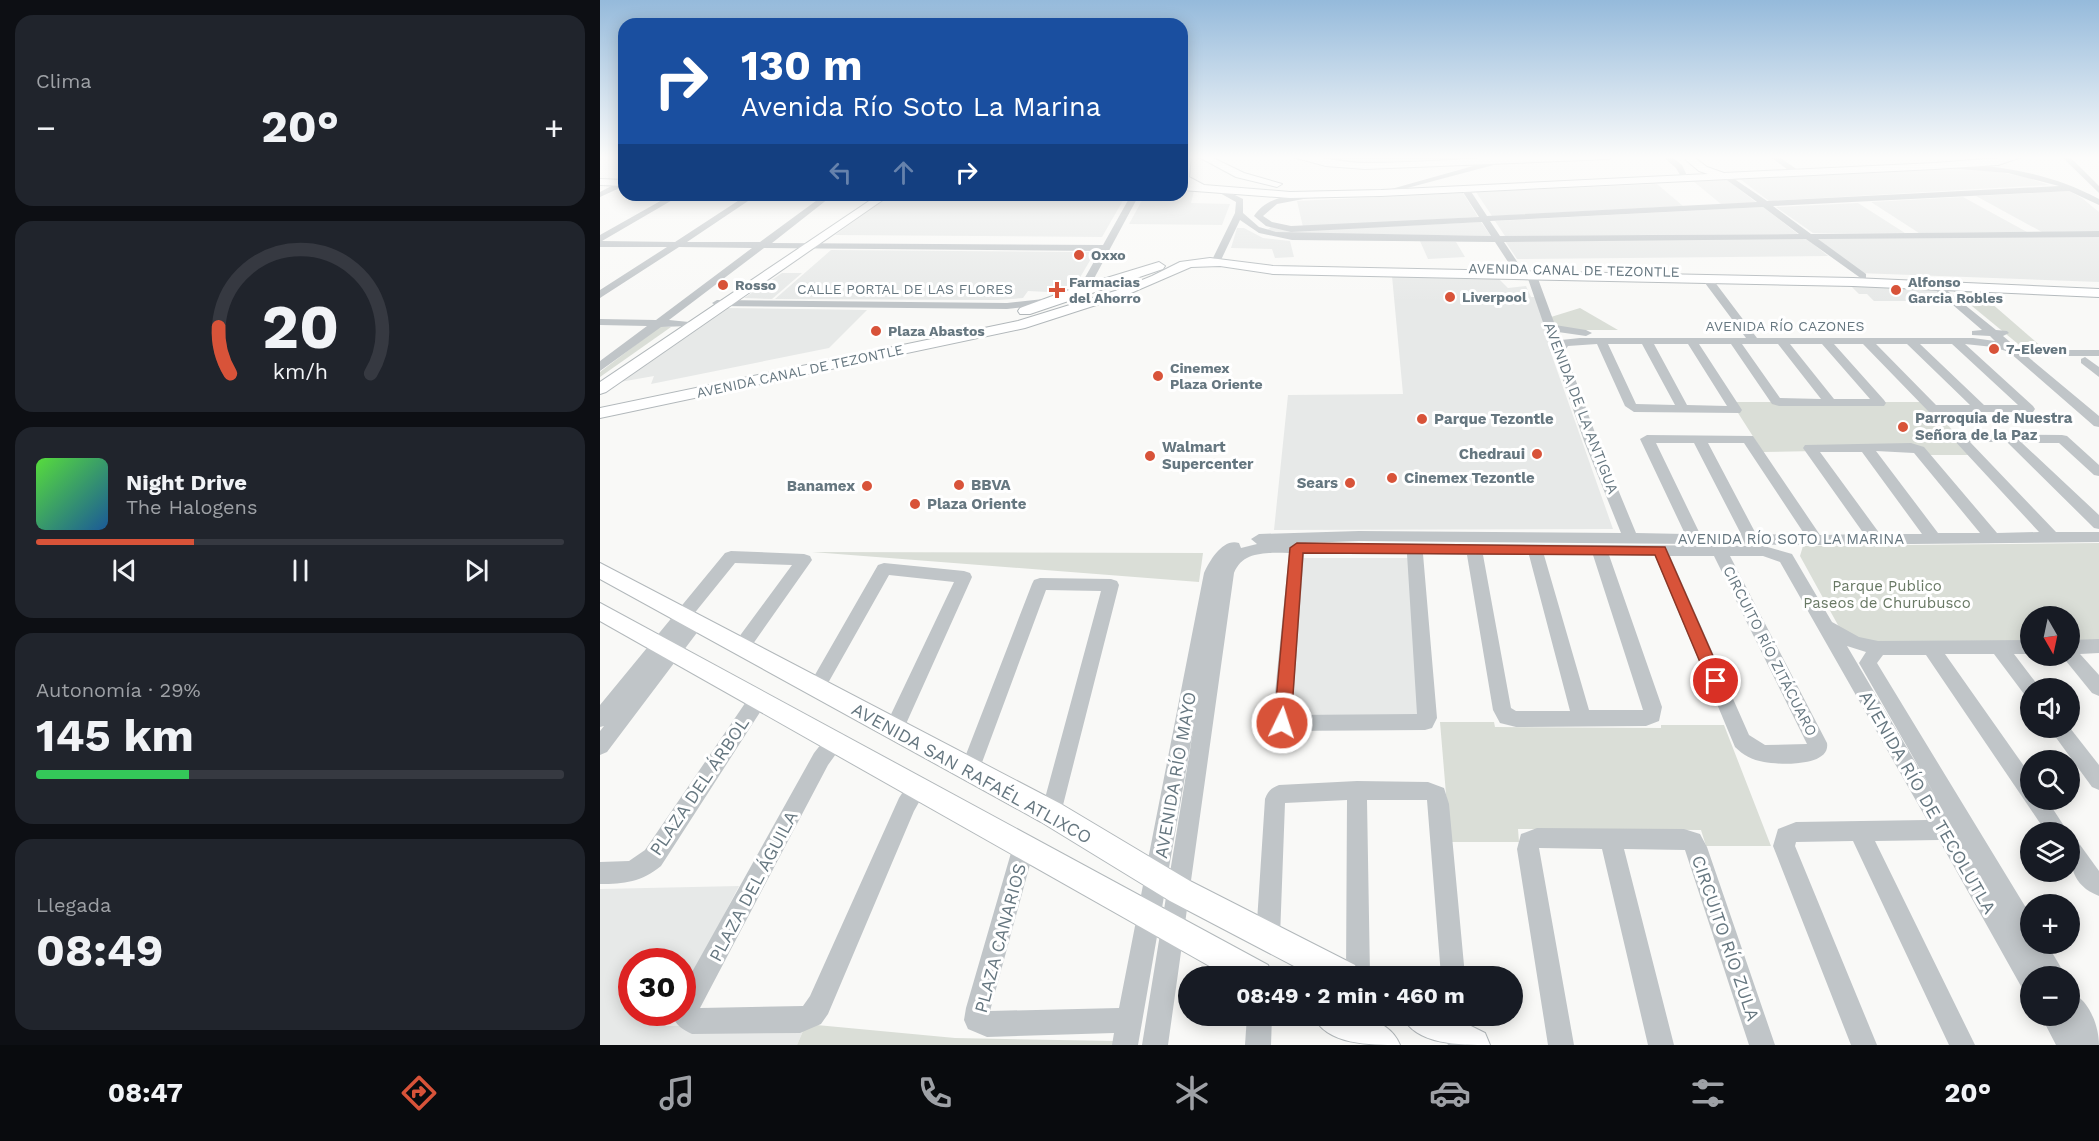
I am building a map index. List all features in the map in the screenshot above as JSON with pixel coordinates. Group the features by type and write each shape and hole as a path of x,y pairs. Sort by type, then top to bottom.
{"main road":[{"path":"811,243 863,205"},
{"path":"600,389 722,303 870,205"},
{"name":"AVENIDA CANAL DE TEZONTLE","path":"1016,320 1057,300 1185,259 1218,258 1279,265 1862,276 1932,283 2099,293"},
{"name":"AVENIDA CANAL DE TEZONTLE","path":"1080,293 1169,271 1190,263 1204,262 1273,270 2099,286"},
{"name":"AVENIDA CANAL DE TEZONTLE","path":"600,400 717,382 1016,320 1058,315 1156,280 1169,271"},
{"path":"600,381 722,303"},
{"name":"AVENIDA CANAL DE TEZONTLE","path":"600,413 717,382"},
{"name":"AVENIDA SAN RAFAÉL ATLIXCO","path":"600,570 1051,813 1168,884 1325,966"},
{"path":"601,613 836,740 917,788 1239,966"},
{"path":"1346,1026 1372,1042"},
{"path":"1446,1026 1462,1032"}],"street":[{"path":"600,242 661,205"},
{"path":"600,295 738,205"},
{"path":"600,368 817,205"},
{"path":"1080,293 1130,205"},
{"path":"1218,258 1239,213 1240,205"},
{"path":"1269,205 1258,216 1262,221 1291,229 1752,205"},
{"path":"1476,205 1517,268"},
{"path":"1767,205 1862,276"},
{"path":"1239,213 1260,213"},
{"path":"1239,213 1246,224 1273,236 1498,239 2099,234"},
{"path":"600,242 763,245 811,243 1107,245"},
{"name":"AVENIDA DE LA ANTIGUA","path":"1532,276 1591,441 1631,539"},
{"path":"1707,279 1751,337"},
{"path":"1932,283 1983,320 2013,350 2099,412"},
{"name":"CALLE PORTAL DE LAS FLORES","path":"722,303 1006,306 1057,300"},
{"path":"600,322 686,324"},
{"name":"AVENIDA RÍO CAZONES","path":"1551,328 1581,333 1751,337 1997,333"},
{"path":"1997,333 2038,362 2099,423"},
{"name":"AVENIDA RÍO CAZONES","path":"1559,351 1564,343 1571,341 1734,341 1751,337 1780,341 1985,341 2013,350"},
{"path":"1910,340 1981,409"},
{"path":"1601,341 1631,406 1640,410 1736,410 1691,341"},
{"path":"1646,341 1683,409"},
{"path":"1734,341 1776,401 1783,403 1880,403 1825,341"},
{"path":"1780,341 1831,403"},
{"path":"1866,341 1933,409 2029,408 1955,341"},
{"path":"2027,353 2099,353"},
{"path":"2038,362 2099,362"},
{"path":"2085,362 2099,373"},
{"path":"2052,537 1959,438 2062,440 2099,472"},
{"path":"2010,438 2099,524"},
{"path":"1695,539 1647,439 1748,439 1816,540"},
{"path":"1699,439 1751,539"},
{"path":"1866,447 1933,538"},
{"path":"1875,539 1810,448 1916,448 1992,537"},
{"name":"AVENIDA RÍO SOTO LA MARINA","path":"1268,543 2099,537"},
{"path":"1786,558 1788,550 1797,539"},
{"name":"AVENIDA RÍO MAYO","path":"1168,884 1212,573 1225,553 1245,542 1268,543"},
{"name":"AVENIDA RÍO SOTO LA MARINA","path":"1268,543 1297,548 1415,550 1764,551 1786,558"},
{"name":"AVENIDA RÍO MAYO","path":"1155,1045 1161,922 1226,573 1229,563 1236,556 1268,543"},
{"path":"1297,548 1282,723 1425,722 1427,718 1415,550"},
{"path":"1474,550 1502,710 1507,717 1516,719 1646,718 1652,715 1653,707 1599,550"},
{"path":"1535,550 1582,718"},
{"name":"CIRCUITO RÍO ZITÁCUARO","path":"1660,550 1742,741 1749,750 1759,753 1812,753 1818,750 1817,743 1726,566 1720,550"},
{"path":"600,747 731,557 804,560 742,646"},
{"name":"AVENIDA RÍO DE TECOLUTLA","path":"1786,558 2023,966"},
{"path":"817,687 884,569 964,577 894,729"},
{"path":"970,770 1040,584 1111,585 1051,813"},
{"path":"1825,626 1855,643 1878,648 2020,647"},
{"path":"2080,646 2099,646"},
{"path":"1930,647 2020,777"},
{"path":"1999,647 2022,678"},
{"name":"AVENIDA RÍO DE TECOLUTLA","path":"1878,648 1868,663 2020,919"},
{"path":"600,719 666,649"},
{"path":"2080,666 2099,688"},
{"name":"PLAZA DEL ÁRBOL","path":"600,873 629,873 642,868 652,858 759,698"},
{"path":"2067,738 2099,781"},
{"name":"PLAZA DEL ÁGUILA","path":"836,740 821,759 689,1003 685,1016 692,1021 800,1020 812,1015 819,1005 906,805 917,788"},
{"path":"1357,790 1358,966"},
{"path":"1268,937 1275,799 1279,794 1357,790 1428,791 1437,795 1452,966"},
{"path":"1864,1045 1784,846 1786,836 1796,832 1944,830"},
{"path":"1859,831 1962,1045"},
{"name":"CIRCUITO RÍO ZULA","path":"1561,1045 1528,849 1529,841 1537,838 1684,839 1692,841 1696,847 1762,1045"},
{"path":"1610,838 1661,1045"},
{"name":"PLAZA CANARIOS","path":"1024,846 978,1008 977,1020 987,1024 1129,1020"},
{"path":"2080,863 2091,879 2099,885"},
{"name":"AVENIDA RÍO MAYO","path":"1125,1045 1129,1020 1161,922"},
{"path":"2080,1021 2094,1045"},
{"path":"1258,1045 1259,1026"},
{"path":"2059,1026 2070,1045"}],"shaded area":[{"path":"877,205 1121,205 1102,237 835,235"},
{"path":"1140,205 1230,205 1222,225 1129,224"},
{"path":"1298,205 1470,205 1478,217 1303,227"},
{"path":"1485,205 1683,206 1492,216"},
{"path":"1861,205 1905,233 1813,233 1776,207"},
{"path":"1875,205 1977,205 2027,232 1919,233"},
{"path":"1992,205 2090,205 2099,212 2099,231 2042,232"},
{"path":"1763,207 1798,234 1505,236 1495,221"},
{"path":"1481,222 1491,236 1277,233 1267,230 1271,227 1294,231"},
{"path":"1237,228 1244,228 1263,238 1290,241 1294,257 1275,258 1272,249 1231,248"},
{"path":"2099,236 2099,282 1858,273 1813,238"},
{"path":"1806,238 1828,256 1517,259 1505,241"},
{"path":"1420,241 1456,242 1465,257 1428,259"},
{"path":"831,250 1095,252 1075,286 1047,294 1048,292 1028,291 1023,298 998,300 775,299"},
{"path":"782,273 802,273 772,299 744,298"},
{"path":"1392,276 1498,278 1508,288 1526,286 1531,297 1536,297 1550,334 1548,343 1552,356 1613,529 1274,530 1288,395 1403,394"},
{"name":"Alfonso Garcia Robles","path":"1849,284 1932,287 1949,301 1874,301 1867,294 1859,294"},
{"path":"725,308 867,310 829,348 651,384 654,376 620,382"},
{"path":"1301,558 1408,558 1422,719 1289,718"},
{"path":"739,886 696,969 696,948 618,948 618,1026 806,1024 797,1045 600,1045 600,889"}],"green space":[{"path":"1950,288 1975,289 2043,348 2023,348"},
{"path":"1580,308 1618,330 1573,330 1555,327 1551,317"},
{"path":"659,327 671,327 600,377 600,372"},
{"path":"1731,402 1925,402 1977,455 1924,455 1919,449 1763,452"},
{"name":"Parque Publico Paseos de Churubusco","path":"2099,543 2099,641 2080,642 2080,606 2020,606 2020,642 1861,641 1839,627 1800,556 1803,546"},
{"path":"812,552 1203,553 1199,582"},
{"path":"1440,722 1494,722 1495,727 1661,728 1661,725 1724,725 1771,846 1706,846 1701,830 1518,829 1519,842 1450,842"},
{"path":"806,1024 955,1038 1116,1041 1115,1045 797,1045"}],"place":[{"name":"Oxxo","path":"1079,255"},
{"name":"Rosso","path":"723,285"},
{"name":"Farmacias del Ahorro","path":"1057,290"},
{"name":"Alfonso Garcia Robles","path":"1896,290"},
{"name":"Liverpool","path":"1450,297"},
{"name":"Plaza Abastos","path":"876,331"},
{"name":"7-Eleven","path":"1994,349"},
{"name":"Cinemex Plaza Oriente","path":"1158,376"},
{"name":"Parque Tezontle","path":"1422,419"},
{"name":"Parroquia de Nuestra Señora de la Paz","path":"1903,427"},
{"name":"Chedraui","path":"1537,454"},
{"name":"Walmart Supercenter","path":"1150,456"},
{"name":"Cinemex Tezontle","path":"1392,478"},
{"name":"Sears","path":"1350,483"},
{"name":"BBVA","path":"959,485"},
{"name":"Banamex","path":"867,486"},
{"name":"Plaza Oriente","path":"915,504"}],"route":[{"path":"1282,723 1297,548 1660,550 1716,681"}]}
